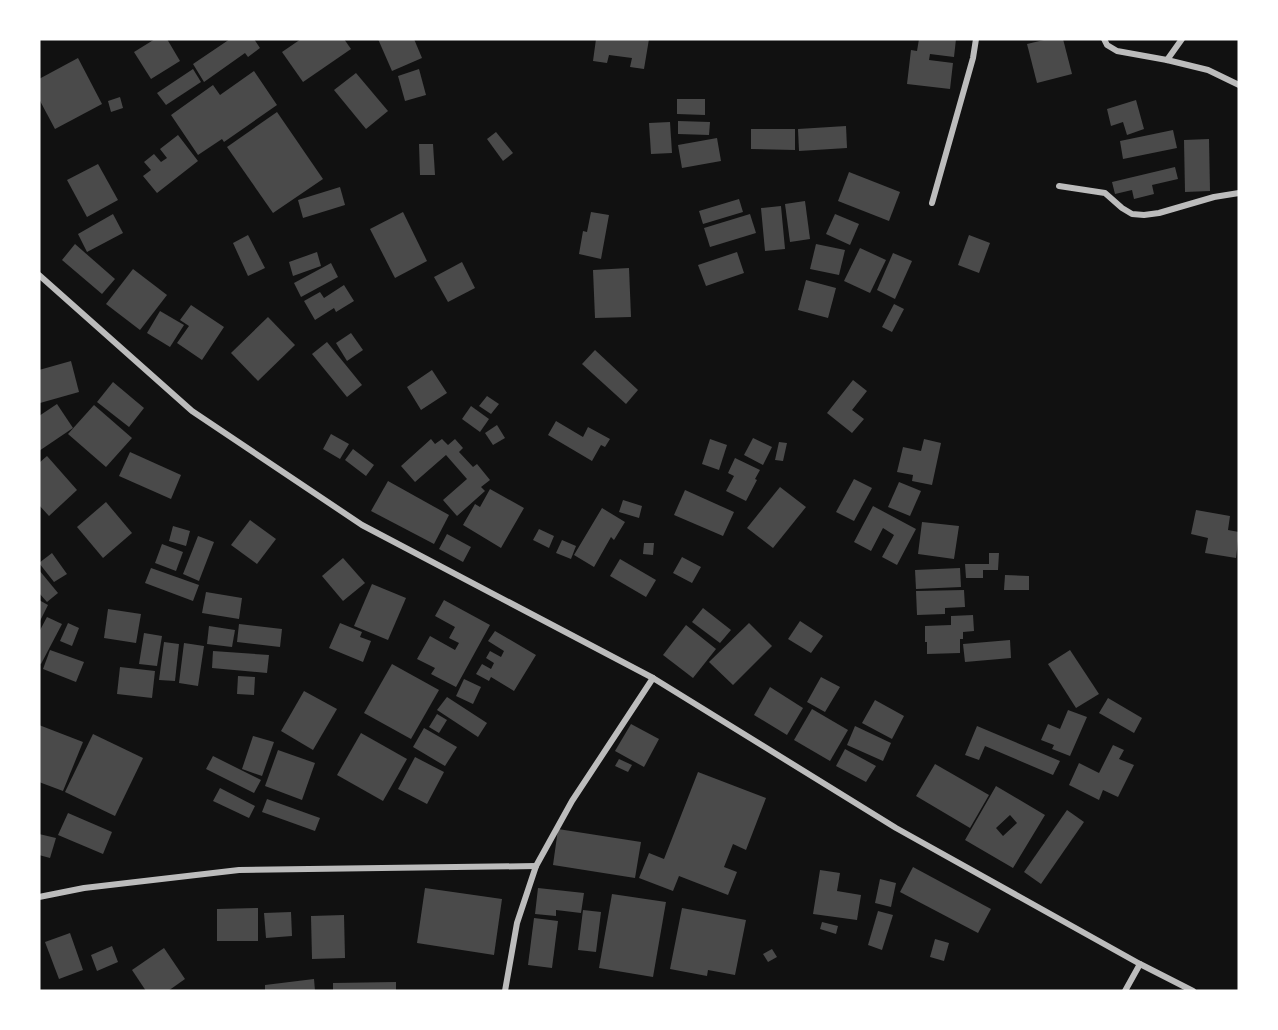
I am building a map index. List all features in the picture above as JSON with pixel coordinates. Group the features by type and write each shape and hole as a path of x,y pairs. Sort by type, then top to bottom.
{"street":[{"path":"932,203 973,58 976,39"},
{"path":"1104,39 1107,45 1117,51 1208,70 1239,85"},
{"path":"1167,60 1182,39"},
{"path":"1059,186 1105,193 1132,214 1144,215 1239,193"},
{"path":"39,275 192,411 362,525 653,678 896,828 1140,964 1193,991"},
{"path":"506,991 517,923 536,866 572,801 653,678"},
{"path":"39,897 84,888 239,870 536,866"},
{"path":"1125,991 1140,964"}],"building":[{"path":"155,39 167,39 180,61 151,79 134,52"},
{"path":"230,39 254,39 260,48 248,57 245,53 204,82 193,64"},
{"path":"301,39 344,39 351,49 303,82 282,52"},
{"path":"378,39 414,39 422,58 392,71"},
{"path":"596,39 649,39 644,69 630,67 632,58 609,55 607,63 593,61"},
{"path":"919,39 956,39 954,57 930,54 929,60 953,63 950,89 907,84 911,50 917,51"},
{"path":"1048,39 1063,39 1072,74 1037,83 1027,44"},
{"path":"78,58 102,104 55,129 39,99 39,79"},
{"path":"193,69 201,82 166,105 157,93"},
{"path":"419,69 426,95 405,101 398,76"},
{"path":"254,71 277,105 224,142 222,139 198,155 171,115 213,85 220,95"},
{"path":"356,73 388,111 366,129 334,90"},
{"path":"120,97 123,108 111,112 108,101"},
{"path":"677,99 705,99 705,115 677,114"},
{"path":"1136,100 1144,129 1127,135 1123,122 1111,126 1107,109"},
{"path":"277,112 323,179 273,213 227,147"},
{"path":"678,121 710,122 709,135 678,134"},
{"path":"670,122 672,153 651,154 649,123"},
{"path":"846,126 847,148 799,151 798,129"},
{"path":"751,129 795,129 795,150 751,149"},
{"path":"1173,130 1177,148 1123,159 1120,141"},
{"path":"496,132 513,153 503,161 487,139"},
{"path":"178,135 198,161 157,193 143,176 151,170 144,162 154,154 161,162 167,158 160,149"},
{"path":"717,138 721,161 682,168 678,145"},
{"path":"1209,139 1210,191 1185,192 1184,140"},
{"path":"419,144 433,144 435,175 420,175"},
{"path":"98,164 118,200 87,217 67,180"},
{"path":"1175,167 1178,179 1152,185 1154,194 1134,199 1132,190 1115,194 1112,182"},
{"path":"849,172 900,192 889,221 838,201"},
{"path":"340,187 345,205 303,218 298,200"},
{"path":"739,199 743,212 703,224 699,211"},
{"path":"805,201 810,239 790,242 785,204"},
{"path":"781,206 785,249 765,251 761,208"},
{"path":"403,212 427,261 395,278 370,229"},
{"path":"591,212 609,215 601,259 579,254 583,231 587,232"},
{"path":"113,214 123,233 87,252 78,234"},
{"path":"750,214 756,233 710,247 704,228"},
{"path":"835,214 859,224 850,245 826,234"},
{"path":"248,235 265,268 248,276 233,243"},
{"path":"969,235 990,243 979,273 958,265"},
{"path":"75,244 115,279 102,294 62,260"},
{"path":"816,244 845,250 839,275 810,269"},
{"path":"860,248 886,260 870,293 844,281"},
{"path":"317,252 321,266 293,276 289,262"},
{"path":"737,252 744,273 706,286 698,265"},
{"path":"893,253 912,261 895,299 877,290"},
{"path":"462,262 475,288 448,302 434,277"},
{"path":"331,263 338,277 301,297 294,283"},
{"path":"629,268 631,317 595,318 593,270"},
{"path":"133,269 167,295 140,330 106,304"},
{"path":"806,280 836,288 828,318 798,310"},
{"path":"344,285 354,301 336,312 334,308 315,320 304,301 320,292 324,298"},
{"path":"894,304 904,309 892,332 882,327"},
{"path":"191,305 224,327 202,360 177,343 189,326 180,320"},
{"path":"160,311 184,325 170,347 147,333"},
{"path":"268,317 295,345 258,381 231,353"},
{"path":"351,333 363,350 347,361 336,343"},
{"path":"327,342 362,385 347,397 312,354"},
{"path":"595,350 638,390 626,404 582,364"},
{"path":"71,361 79,392 40,403 39,370"},
{"path":"432,370 447,393 421,410 407,387"},
{"path":"853,380 867,391 852,410 864,419 852,433 827,413"},
{"path":"113,382 144,408 129,427 97,402"},
{"path":"487,396 499,404 491,414 479,406"},
{"path":"57,404 73,428 39,451 39,416"},
{"path":"94,405 132,438 106,467 68,434"},
{"path":"471,406 489,419 480,432 462,419"},
{"path":"556,421 583,437 588,427 610,439 605,447 601,445 592,461 548,435"},
{"path":"497,425 505,438 493,445 485,433"},
{"path":"331,434 349,444 340,459 323,449"},
{"path":"753,438 772,447 763,465 744,455"},
{"path":"431,439 435,444 442,439 448,445 455,439 463,448 459,452 473,467 477,464 490,480 481,487 485,491 457,516 443,500 467,479 446,455 415,482 401,466"},
{"path":"710,439 727,445 719,470 702,464"},
{"path":"924,439 941,443 932,485 912,481 913,475 897,472 903,447 921,451"},
{"path":"779,442 787,443 783,461 775,460"},
{"path":"353,449 374,465 366,476 345,460"},
{"path":"130,452 181,475 171,499 119,476"},
{"path":"47,456 77,490 49,516 39,505 39,463"},
{"path":"735,458 760,470 746,501 726,491 734,476 728,473"},
{"path":"854,479 872,488 854,521 836,512"},
{"path":"388,481 449,515 434,544 371,511"},
{"path":"899,482 921,491 910,516 888,507"},
{"path":"780,487 806,507 773,548 747,528"},
{"path":"490,489 524,508 501,548 463,525 475,504 480,507"},
{"path":"685,490 734,512 723,536 674,515"},
{"path":"623,500 642,506 639,518 619,512"},
{"path":"106,502 132,533 103,558 77,527"},
{"path":"873,506 916,529 897,565 882,557 894,535 883,528 871,551 854,542"},
{"path":"602,508 625,522 614,540 611,537 594,567 574,555"},
{"path":"1196,510 1230,516 1228,530 1239,532 1236,558 1205,553 1208,538 1191,534"},
{"path":"250,520 276,539 257,564 231,545"},
{"path":"922,522 959,526 954,559 918,554"},
{"path":"173,526 190,531 186,546 169,541"},
{"path":"539,529 554,536 549,548 533,540"},
{"path":"447,534 471,547 463,562 439,549"},
{"path":"198,536 214,542 199,581 183,574"},
{"path":"562,540 576,546 571,559 556,553"},
{"path":"644,543 654,543 653,555 643,554"},
{"path":"162,544 183,552 176,571 155,563"},
{"path":"52,553 67,574 54,582 39,563"},
{"path":"989,553 999,553 998,570 983,570 983,578 966,578 965,564 989,564"},
{"path":"682,557 701,567 692,583 673,573"},
{"path":"343,558 365,583 343,601 322,576"},
{"path":"620,559 656,580 646,597 610,576"},
{"path":"151,568 199,585 193,601 145,583"},
{"path":"960,568 961,587 916,589 915,570"},
{"path":"39,570 58,593 47,602 39,593"},
{"path":"1005,575 1029,576 1029,590 1004,590"},
{"path":"372,584 406,598 388,640 354,626"},
{"path":"964,590 965,607 945,608 945,614 917,615 916,591"},
{"path":"206,592 242,598 239,619 202,613"},
{"path":"39,600 48,605 39,623"},
{"path":"444,600 490,625 456,687 431,674 435,668 417,659 430,636 455,650 459,643 449,638 455,627 435,616"},
{"path":"703,608 731,630 720,643 692,622"},
{"path":"108,609 141,614 136,643 104,638"},
{"path":"973,615 974,631 963,632 963,639 960,639 960,653 927,654 925,626 951,625 951,616"},
{"path":"47,617 62,624 41,664 39,663 39,632"},
{"path":"800,621 823,636 811,653 788,639"},
{"path":"68,623 79,628 72,646 60,641"},
{"path":"340,623 362,632 360,637 371,641 363,662 329,648"},
{"path":"749,623 772,646 733,685 709,662"},
{"path":"239,624 282,629 280,647 237,642"},
{"path":"686,625 716,649 693,678 663,655"},
{"path":"209,626 235,630 232,647 207,644"},
{"path":"495,631 536,655 514,691 491,677 489,681 476,674 482,664 491,669 494,663 486,658 490,651 501,657 504,651 488,641"},
{"path":"144,633 162,636 157,666 139,664"},
{"path":"1010,640 1011,658 965,662 963,644"},
{"path":"164,642 179,644 175,681 159,680"},
{"path":"184,643 204,646 198,686 179,683"},
{"path":"50,650 84,662 76,682 43,669"},
{"path":"1070,650 1099,694 1076,708 1048,664"},
{"path":"213,651 269,655 267,673 212,668"},
{"path":"392,664 439,690 411,739 364,713"},
{"path":"120,667 155,671 152,698 117,694"},
{"path":"238,676 255,677 254,695 237,694"},
{"path":"821,677 840,687 825,712 807,702"},
{"path":"464,679 481,687 473,704 456,696"},
{"path":"770,687 803,708 787,735 754,715"},
{"path":"304,691 337,709 313,750 281,731"},
{"path":"447,697 487,723 478,737 437,710"},
{"path":"1108,698 1142,718 1134,733 1099,713"},
{"path":"875,700 904,716 892,739 862,723"},
{"path":"812,709 848,730 830,761 794,740"},
{"path":"1068,710 1087,717 1070,756 1052,749 1054,745 1041,740 1048,724 1060,729"},
{"path":"437,714 447,720 439,733 429,727"},
{"path":"631,724 659,739 644,767 615,751"},
{"path":"39,725 83,742 63,791 39,782"},
{"path":"855,726 891,743 883,761 847,745"},
{"path":"977,726 1060,761 1053,775 985,746 979,760 965,755"},
{"path":"424,728 457,747 445,766 413,747"},
{"path":"361,733 407,759 383,801 337,775"},
{"path":"93,734 143,758 115,816 65,792"},
{"path":"253,736 274,742 262,776 242,769"},
{"path":"1113,745 1124,750 1119,759 1134,765 1118,797 1103,790 1099,800 1069,785 1079,763 1099,773"},
{"path":"845,749 876,766 866,782 836,766"},
{"path":"278,750 315,763 302,800 265,786"},
{"path":"213,756 261,780 254,793 206,769"},
{"path":"415,757 444,772 427,804 398,789"},
{"path":"619,759 632,765 628,772 615,766"},
{"path":"935,764 989,795 970,828 916,796"},
{"path":"698,772 766,798 746,850 733,844 724,867 737,872 728,895 679,876 673,891 639,878 649,853 664,859"},
{"path":"996,786 1045,815 1013,868 965,840","holes":["1010,815 1017,823 1003,836 996,828"]},
{"path":"220,788 255,806 249,818 213,801"},
{"path":"267,799 320,818 315,831 262,812"},
{"path":"1067,810 1084,822 1041,884 1024,872"},
{"path":"68,813 112,832 103,854 58,835"},
{"path":"558,829 641,842 635,878 553,865"},
{"path":"39,834 56,838 50,858 39,855"},
{"path":"913,867 991,909 978,933 900,892"},
{"path":"820,870 840,873 837,891 861,895 857,920 813,914"},
{"path":"880,879 896,883 891,907 875,903"},
{"path":"425,888 502,899 494,955 417,943"},
{"path":"538,888 584,893 581,913 556,910 556,916 535,914"},
{"path":"612,894 666,902 653,977 599,968"},
{"path":"258,908 258,941 217,941 217,909"},
{"path":"682,908 746,920 735,975 708,970 707,976 670,969"},
{"path":"583,910 601,912 596,952 578,950"},
{"path":"878,911 893,915 882,950 868,945"},
{"path":"291,912 292,936 266,938 264,913"},
{"path":"344,915 345,958 312,959 311,916"},
{"path":"534,918 558,921 552,968 528,965"},
{"path":"822,922 838,926 836,934 820,929"},
{"path":"70,933 83,970 59,979 45,942"},
{"path":"935,939 949,943 944,961 930,957"},
{"path":"112,946 118,962 97,971 91,955"},
{"path":"164,948 185,979 168,991 146,991 132,970"},
{"path":"772,949 777,957 768,962 763,954"},
{"path":"314,979 315,991 265,991 265,985"},
{"path":"396,982 396,991 333,991 333,983"}]}
